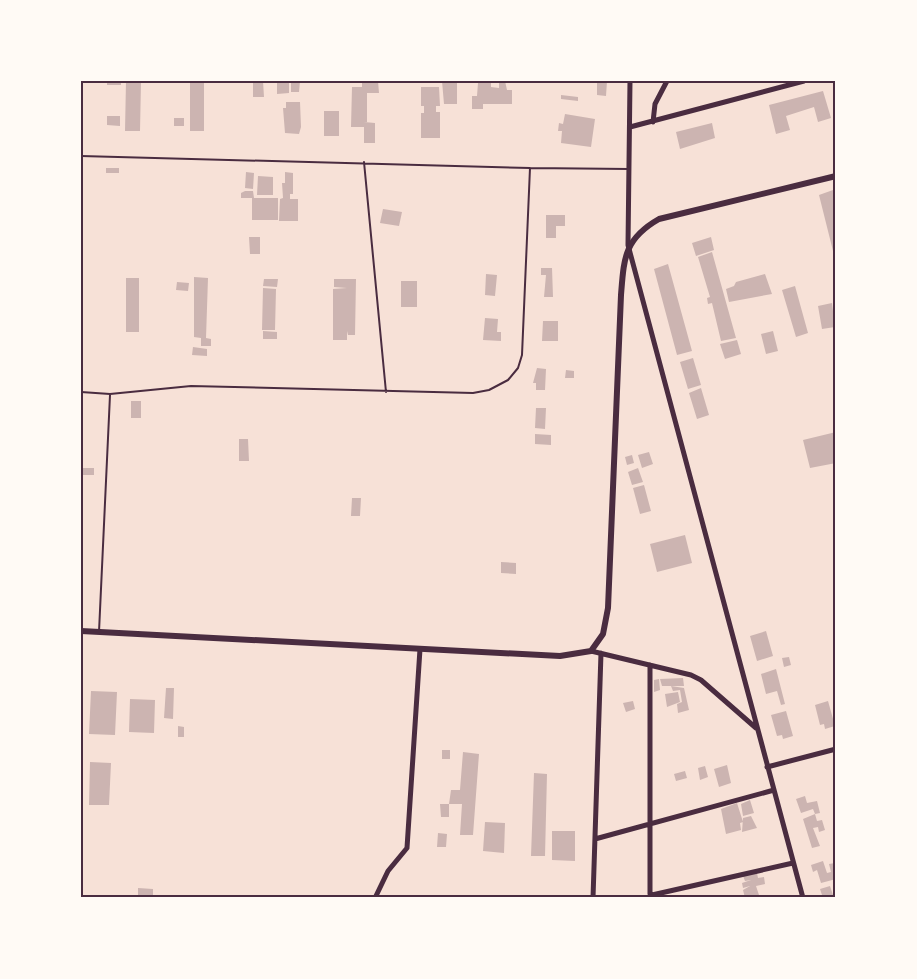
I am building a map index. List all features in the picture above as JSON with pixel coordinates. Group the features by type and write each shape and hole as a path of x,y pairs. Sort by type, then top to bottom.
{"street":[{"path":"591,651 603,634 608,608 621,296 628,245 630,81"},
{"path":"652,122 655,104 667,81"},
{"path":"630,128 804,81"},
{"path":"628,245 645,227 659,219 836,176"},
{"path":"628,245 803,898"},
{"path":"81,631 560,656 591,651 701,680 758,729"},
{"path":"375,898 388,871 407,848 420,649"},
{"path":"593,898 601,653"},
{"path":"650,665 648,824 649,889 652,895 793,863"},
{"path":"767,766 836,749"},
{"path":"595,839 774,790"}],"lane":[{"path":"81,156 629,169"},
{"path":"364,162 386,392"},
{"path":"81,392 110,394 191,386 386,392 473,393 489,390 508,380 518,368 522,355 530,168"},
{"path":"99,632 110,394"}],"building":[{"path":"107,81 121,81 121,85 107,85"},
{"path":"126,81 141,81 140,131 125,131"},
{"path":"190,81 204,81 204,131 190,131"},
{"path":"253,81 263,81 264,97 253,97"},
{"path":"277,81 289,81 289,93 277,94"},
{"path":"291,81 300,81 299,92 291,92"},
{"path":"362,81 378,81 379,93 367,93 367,122 364,122 375,123 375,143 364,143 364,127 351,127 352,87 362,87"},
{"path":"442,81 457,81 457,104 444,104"},
{"path":"499,81 505,81 507,90 512,90 512,104 483,104 483,109 472,109 472,96 477,96 478,83 491,83 491,87 499,88"},
{"path":"597,81 607,81 606,96 597,95"},
{"path":"421,87 439,87 440,106 436,106 436,112 440,112 440,138 421,138 421,113 424,113 424,106 421,106"},
{"path":"823,91 831,118 818,122 814,107 786,116 790,130 776,134 769,105"},
{"path":"561,95 578,97 578,101 561,99"},
{"path":"286,102 300,102 299,134 285,133 283,108 286,108"},
{"path":"324,111 339,111 339,136 324,136"},
{"path":"565,114 595,119 591,147 561,143 562,131 558,131 559,123 563,124"},
{"path":"107,116 120,116 120,126 107,125"},
{"path":"174,118 184,118 184,126 174,126"},
{"path":"712,123 715,138 680,149 676,132"},
{"path":"106,168 119,168 119,173 106,173"},
{"path":"246,172 254,173 253,189 245,188"},
{"path":"285,172 293,173 293,194 290,194 290,199 298,199 298,221 279,221"},
{"path":"258,176 273,177 273,195 257,195"},
{"path":"833,190 836,202 835,259 819,195"},
{"path":"253,191 254,198 241,198 241,193"},
{"path":"252,198 278,198 278,220 252,220"},
{"path":"383,209 402,212 399,226 380,223"},
{"path":"546,215 565,215 565,226 556,226 556,238 546,238"},
{"path":"249,237 260,237 260,254 250,254"},
{"path":"711,237 714,250 696,256 692,243"},
{"path":"712,252 736,338 721,341 712,303 708,304 707,298 710,297 698,257"},
{"path":"668,264 692,351 677,355 654,269"},
{"path":"541,268 552,268 553,297 544,297 546,275 541,275"},
{"path":"486,274 497,275 495,296 485,295"},
{"path":"765,274 772,294 729,302 726,289 734,286 736,282"},
{"path":"194,277 208,278 206,338 211,339 211,346 201,346 201,338 194,337"},
{"path":"126,278 139,278 139,332 126,332"},
{"path":"264,279 278,279 277,287 263,286"},
{"path":"334,279 356,279 355,335 348,335 347,331 347,340 333,340 333,289 347,288 334,287"},
{"path":"401,281 417,281 417,307 401,307"},
{"path":"177,282 189,283 188,291 176,290"},
{"path":"795,286 808,333 796,337 782,290"},
{"path":"263,288 276,289 275,330 262,330"},
{"path":"832,303 835,327 822,329 818,306"},
{"path":"485,318 498,319 497,332 501,332 501,341 483,340"},
{"path":"543,321 558,321 558,341 542,341"},
{"path":"263,331 277,332 277,339 263,339"},
{"path":"773,331 778,351 766,354 761,334"},
{"path":"737,340 741,354 725,359 720,344"},
{"path":"193,347 207,349 207,356 192,355"},
{"path":"693,358 701,385 688,389 680,362"},
{"path":"537,368 546,369 545,390 536,390 536,383 533,383"},
{"path":"566,370 574,371 574,378 565,378"},
{"path":"701,388 709,415 697,419 689,393"},
{"path":"131,401 141,401 141,418 131,418"},
{"path":"536,408 546,408 545,429 535,428"},
{"path":"836,432 836,463 810,468 803,440"},
{"path":"535,434 551,435 551,445 535,444"},
{"path":"239,439 248,439 249,461 239,461"},
{"path":"649,452 653,464 642,468 638,455"},
{"path":"632,455 634,463 627,465 625,457"},
{"path":"81,468 94,468 94,475 81,475"},
{"path":"638,468 643,482 632,485 628,472"},
{"path":"644,485 651,511 640,514 633,488"},
{"path":"352,498 361,498 360,516 351,516"},
{"path":"685,535 692,563 657,572 650,544"},
{"path":"501,562 516,563 516,574 501,573"},
{"path":"766,631 773,656 757,661 750,636"},
{"path":"789,657 791,665 784,667 782,658"},
{"path":"776,669 785,704 781,705 777,691 766,694 761,674"},
{"path":"683,678 684,686 662,686 660,679"},
{"path":"659,679 660,690 654,692 654,680"},
{"path":"671,686 684,688 689,710 678,713 677,704 682,702 680,690 673,691"},
{"path":"166,688 174,688 173,719 164,718"},
{"path":"91,691 117,692 115,735 89,734"},
{"path":"678,692 680,702 667,707 665,694"},
{"path":"130,699 155,700 154,733 129,732"},
{"path":"633,701 635,709 626,712 623,703"},
{"path":"828,701 835,726 825,729 824,724 820,725 815,705"},
{"path":"786,711 793,736 783,739 782,735 777,736 771,715"},
{"path":"178,726 184,727 184,737 178,737"},
{"path":"442,750 450,750 450,759 442,759"},
{"path":"463,752 479,754 473,835 460,835 462,804 449,804 451,790 460,790"},
{"path":"90,762 111,763 109,805 89,805"},
{"path":"727,765 731,783 719,787 714,769"},
{"path":"705,766 708,777 700,780 698,768"},
{"path":"685,771 687,778 676,781 674,774"},
{"path":"534,773 547,774 545,856 531,856"},
{"path":"805,796 807,803 817,801 820,813 815,814 813,809 801,813 796,799"},
{"path":"750,800 754,813 743,816 741,804"},
{"path":"737,803 743,822 740,823 741,830 726,834 721,809"},
{"path":"440,804 449,804 449,817 441,817"},
{"path":"815,814 817,821 822,820 825,830 819,832 818,827 813,828 820,846 812,848 803,819"},
{"path":"751,816 757,828 742,832 743,818"},
{"path":"485,822 505,823 504,853 483,851"},
{"path":"552,831 575,831 575,861 552,860"},
{"path":"438,833 447,834 446,847 437,847"},
{"path":"823,861 827,873 831,872 829,864 835,863 836,879 821,883 817,870 813,872 811,865"},
{"path":"757,873 758,878 764,877 765,884 756,886 760,898 745,898 743,890 750,886 743,888 742,883 751,880 745,881 743,876"},
{"path":"830,886 834,898 823,898 820,889"},
{"path":"138,888 153,889 153,898 138,898"}]}
